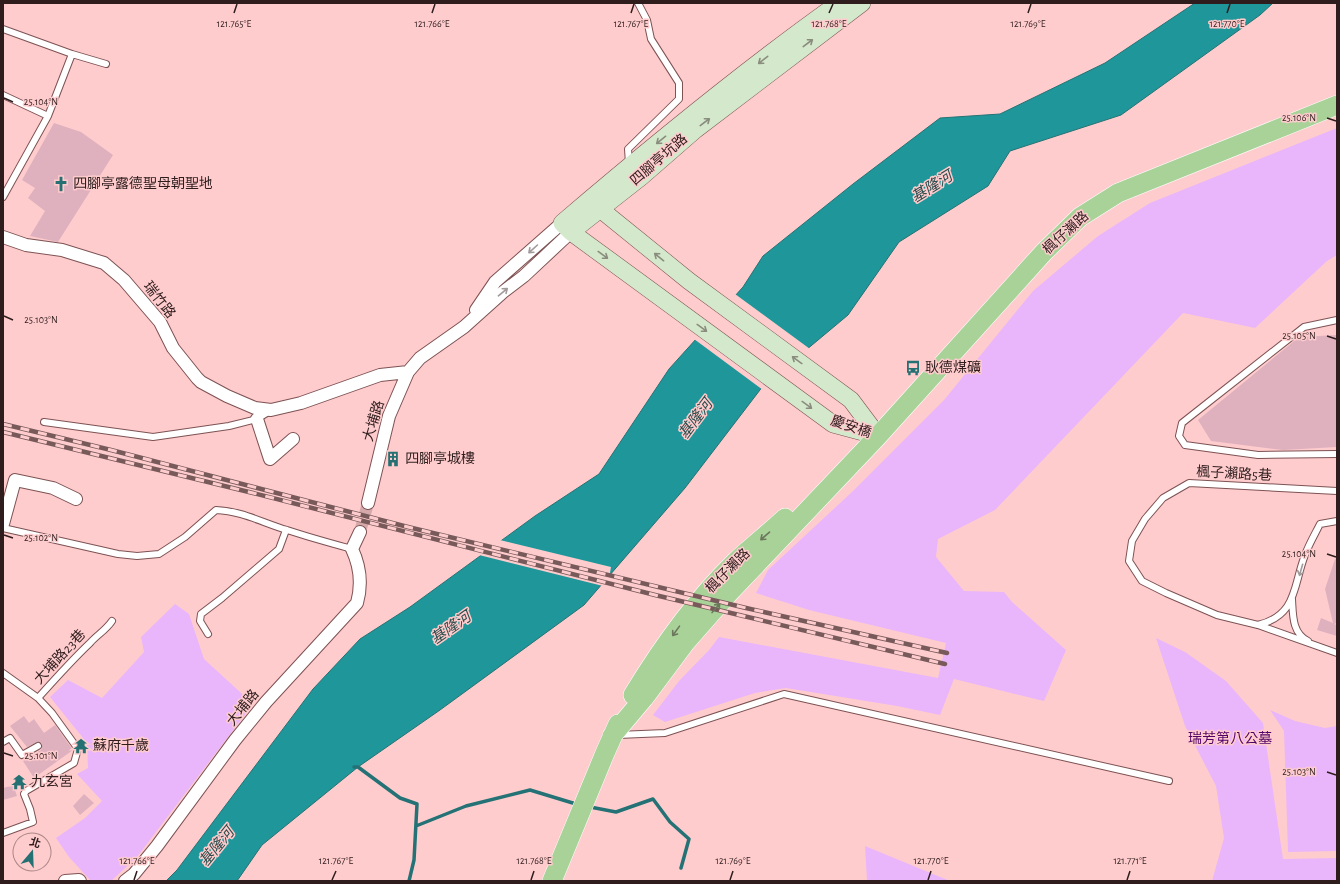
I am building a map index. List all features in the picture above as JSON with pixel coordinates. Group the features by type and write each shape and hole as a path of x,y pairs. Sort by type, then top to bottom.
{"main road":[{"name":"楓仔瀨路","path":"552,881 612,736 644,698 685,643 728,594 878,436 1044,252 1080,217 1118,193 1337,105"}],"street":[{"name":"四腳亭坑路","path":"594,205 629,166 716,96 839,3"},
{"name":"四腳亭坑路","path":"408,372 420,358 464,327 503,292 524,276 566,228 594,205 641,177 695,130 862,3"},
{"name":"慶安橋","path":"594,205 689,281 851,400 878,436"},
{"name":"慶安橋","path":"566,228 833,424 878,436"},
{"name":"瑞竹路","path":"3,237 26,245 62,250 104,263 124,280 160,322 173,348 192,373 201,382 227,396 255,408 271,410 301,403 380,375 408,372"},
{"name":"大埔路","path":"368,503 388,416 408,372"},
{"path":"257,418 270,459 293,439"},
{"path":"3,524 15,480 53,488 76,499"},
{"path":"352,549 360,532"},
{"name":"大埔路","path":"125,881 134,874 157,846 235,740 266,702 357,603 360,592 360,577 357,559 352,549"},
{"path":"65,881 80,881"}],"lane":[{"path":"629,166 628,149 679,99 679,83 651,39 647,20 638,3"},
{"path":"3,29 72,54 106,64"},
{"path":"3,197 48,116 72,54"},
{"path":"3,95 48,116"},
{"path":"1337,320 1304,327 1182,423 1179,436 1185,445 1258,454 1337,454"},
{"name":"瑞竹路","path":"44,422 153,437 229,426 257,418 271,410"},
{"name":"楓子瀨路5巷","path":"1323,649 1258,624 1218,615 1166,593 1142,581 1129,561 1132,541 1144,519 1163,498 1189,483 1337,491"},
{"path":"3,528 118,554 137,556 159,554 185,536 216,510 242,514 286,530 352,549"},
{"path":"1258,624 1269,622 1288,608 1305,555 1320,524 1337,521"},
{"path":"208,634 200,621 200,614 222,598 278,549 286,530"},
{"path":"1292,599 1295,627 1304,639 1323,649 1337,653"},
{"name":"大埔路23巷","path":"3,673 38,698 79,653 99,633 107,628 112,621"},
{"path":"612,736 665,733 784,694 1169,781"},
{"path":"3,833 33,822 24,794 26,790 74,763 78,749 52,713 38,698"},
{"path":"3,742 10,738 22,755 38,746"}],"green space":[{"path":"1337,128 1337,255 1327,261 1255,328 1183,313 995,510 938,539 936,557 964,591 1004,592 1012,602 1066,650 1044,701 954,679 940,715 897,706 786,688 755,693 665,722 653,715 679,681 709,650 719,637 938,678 946,643 809,610 756,593 768,570 853,491 944,400 1033,291 1098,236 1150,203"},
{"path":"175,604 189,614 204,659 253,704 137,857 111,881 91,881 69,857 56,838 85,818 102,801 77,774 88,768 87,743 50,697 68,680 102,698 144,652 141,637"},
{"name":"瑞芳第八公墓","path":"1156,638 1185,652 1226,681 1263,723 1283,859 1337,858 1337,881 1212,881 1224,838 1216,786 1185,726"},
{"path":"1270,710 1295,721 1325,728 1337,726 1337,851 1288,852 1284,731"},
{"path":"865,846 950,881 867,881"}],"water":[{"name":"基隆河","path":"1195,3 1273,3 1260,15 1121,115 1010,151 988,186 899,242 848,315 763,386 685,488 584,605 440,710 358,767 262,845 237,881 166,881 177,870 313,689 360,639 410,607 535,516 599,474 669,369 743,287 763,256 853,184 940,118 1000,114 1105,63"}],"pier":[{"path":"735,294 810,349 763,390 694,339"},
{"path":"500,540 611,567 609,579 603,586 479,555"}],"building":[{"name":"四腳亭露德聖母朝聖地","path":"54,123 81,132 113,155 58,242 30,236 45,211 28,198 35,188 22,180"},
{"path":"1337,335 1337,447 1283,450 1211,441 1198,420 1299,337"},
{"path":"1335,559 1337,560 1337,623 1334,624 1337,625 1337,636 1317,630 1321,618 1333,623 1325,589"},
{"path":"24,716 29,723 34,719 44,733 55,725 73,750 34,778 23,761 41,750 42,744 38,742 27,747 10,726"},
{"name":"九玄宮","path":"13,785 17,796 3,800 3,788"},
{"path":"84,794 94,803 80,815 73,806"}],"waterway":[{"path":"354,767 358,767 400,798 417,804 414,860 409,881"},
{"path":"416,826 466,806 530,790 576,804"},
{"path":"590,807 616,812 653,799 670,822 689,839 681,868"}],"tunnel":[{"path":"360,532 368,503"}],"railway":[{"path":"3,424 111,450 408,527 746,608 947,653"},
{"path":"3,432 253,493 655,595 945,664"}],"place":[{"name":"四腳亭露德聖母朝聖地","path":"61,184"},
{"name":"耿德煤礦","path":"913,368"},
{"name":"四腳亭城樓","path":"393,459"},
{"name":"蘇府千歲","path":"81,746"},
{"name":"九玄宮","path":"19,782"}]}
